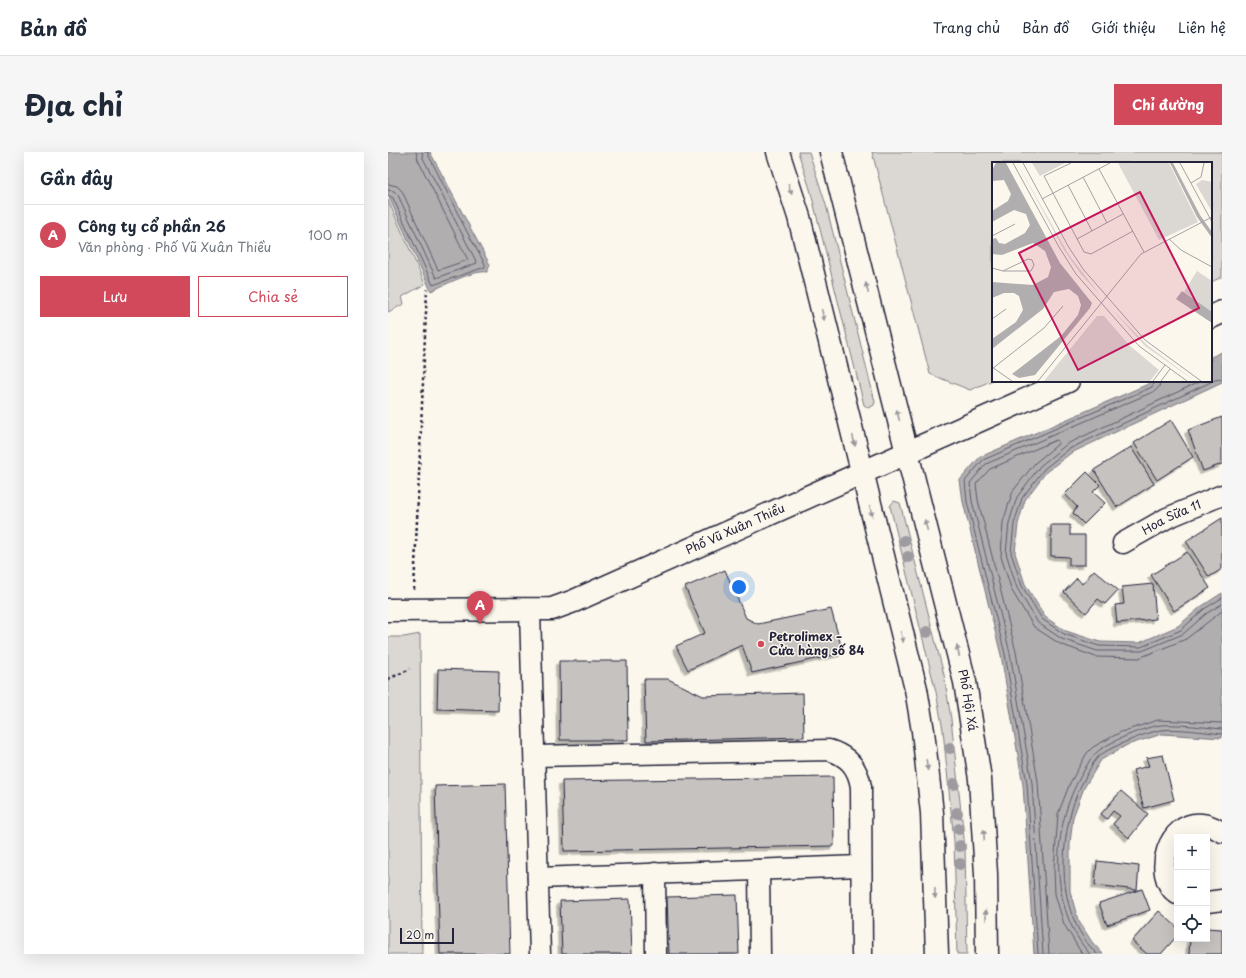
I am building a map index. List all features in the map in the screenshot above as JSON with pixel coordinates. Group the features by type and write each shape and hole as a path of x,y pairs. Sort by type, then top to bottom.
{"main road":[{"path":"778,152 799,217 916,689 923,731 932,813 937,954"},
{"name":"Phố Hội Xá","path":"831,152 965,682 974,730 983,827 987,954"},
{"path":"1212,317 1222,312"},
{"name":"Phố Vũ Xuân Thiều","path":"388,610 552,609 574,601 1066,382"}],"street":[{"name":"Hoa Sữa 11","path":"1123,543 1167,518 1222,495"},
{"path":"530,610 540,954"},
{"path":"535,756 829,750 846,757 859,777 861,787 862,954"},
{"path":"1174,891 1170,888 1165,871 1169,844 1174,835 1182,828 1192,824 1203,824 1222,832"},
{"path":"538,878 861,866"},
{"path":"759,870 760,954"},
{"path":"655,874 656,954"},
{"path":"1210,902 1222,900"}],"path":[{"path":"413,610 427,289"},
{"path":"388,679 410,669"}],"shaded area":[{"path":"798,152 809,152 826,205 875,402 874,405 869,408 864,405 810,189"},
{"path":"872,152 1222,152 1222,277 1212,282 1212,162 992,162 992,380 970,390 930,374"},
{"path":"388,200 425,284 402,297 404,304 388,312"},
{"path":"894,501 900,503 944,675 951,719 965,848 967,954 957,954 954,841 943,730 936,692 890,506"},
{"path":"420,634 422,954 388,954 388,637 404,637"}],"water":[{"path":"388,152 430,152 490,265 487,272 474,273 431,291 388,195"},
{"path":"1222,352 1222,382 1071,453 1046,472 1025,500 1018,524 1015,553 1025,584 1045,617 1066,631 1100,642 1139,643 1178,626 1202,606 1222,593 1222,738 1162,734 1127,745 1101,760 1084,788 1073,817 1070,844 1070,891 1078,920 1092,942 1103,954 1034,954 1023,785 1001,655 963,502 960,480 980,457 1153,382 1212,382 1212,357"}],"building":[{"path":"1222,417 1222,464 1203,471 1188,430"},
{"path":"1171,420 1193,457 1157,480 1134,443"},
{"path":"1131,447 1154,484 1117,507 1094,470"},
{"path":"1087,472 1100,485 1093,492 1105,503 1084,524 1073,513 1077,507 1065,494"},
{"path":"1222,518 1222,569 1209,577 1186,541"},
{"path":"1051,525 1070,525 1070,535 1085,535 1085,565 1069,565 1069,557 1051,556"},
{"path":"1187,552 1210,588 1174,611 1151,575"},
{"path":"725,570 746,618 758,624 831,609 843,653 752,673 742,645 688,670 676,646 705,633 685,587"},
{"path":"1094,570 1118,590 1105,604 1098,599 1086,613 1064,592 1077,578 1082,584"},
{"path":"1153,584 1156,619 1117,623 1115,605 1124,604 1122,587"},
{"path":"559,661 627,661 628,740 560,740"},
{"path":"438,669 499,671 498,711 437,709"},
{"path":"644,679 668,679 703,696 803,693 804,737 646,741"},
{"path":"1163,755 1174,800 1144,808 1133,770 1149,766 1146,758"},
{"path":"833,777 834,846 564,851 562,781"},
{"path":"505,784 510,954 440,954 435,786"},
{"path":"1121,791 1148,814 1129,838 1113,824 1120,816 1113,811 1107,819 1101,814"},
{"path":"1097,861 1139,866 1137,890 1095,885"},
{"path":"1142,889 1150,910 1107,925 1099,903"},
{"path":"737,895 739,954 669,954 667,897"},
{"path":"630,899 632,954 562,954 560,901"},
{"path":"1159,911 1174,924 1174,939 1161,954 1147,954 1132,941"},
{"path":"1210,928 1222,929 1222,954 1189,954 1190,942 1210,942"}],"place":[{"name":"Công ty cổ phần 26","path":"480,624"},
{"name":"Petrolimex – Cửa hàng số 84","path":"761,644"}]}
